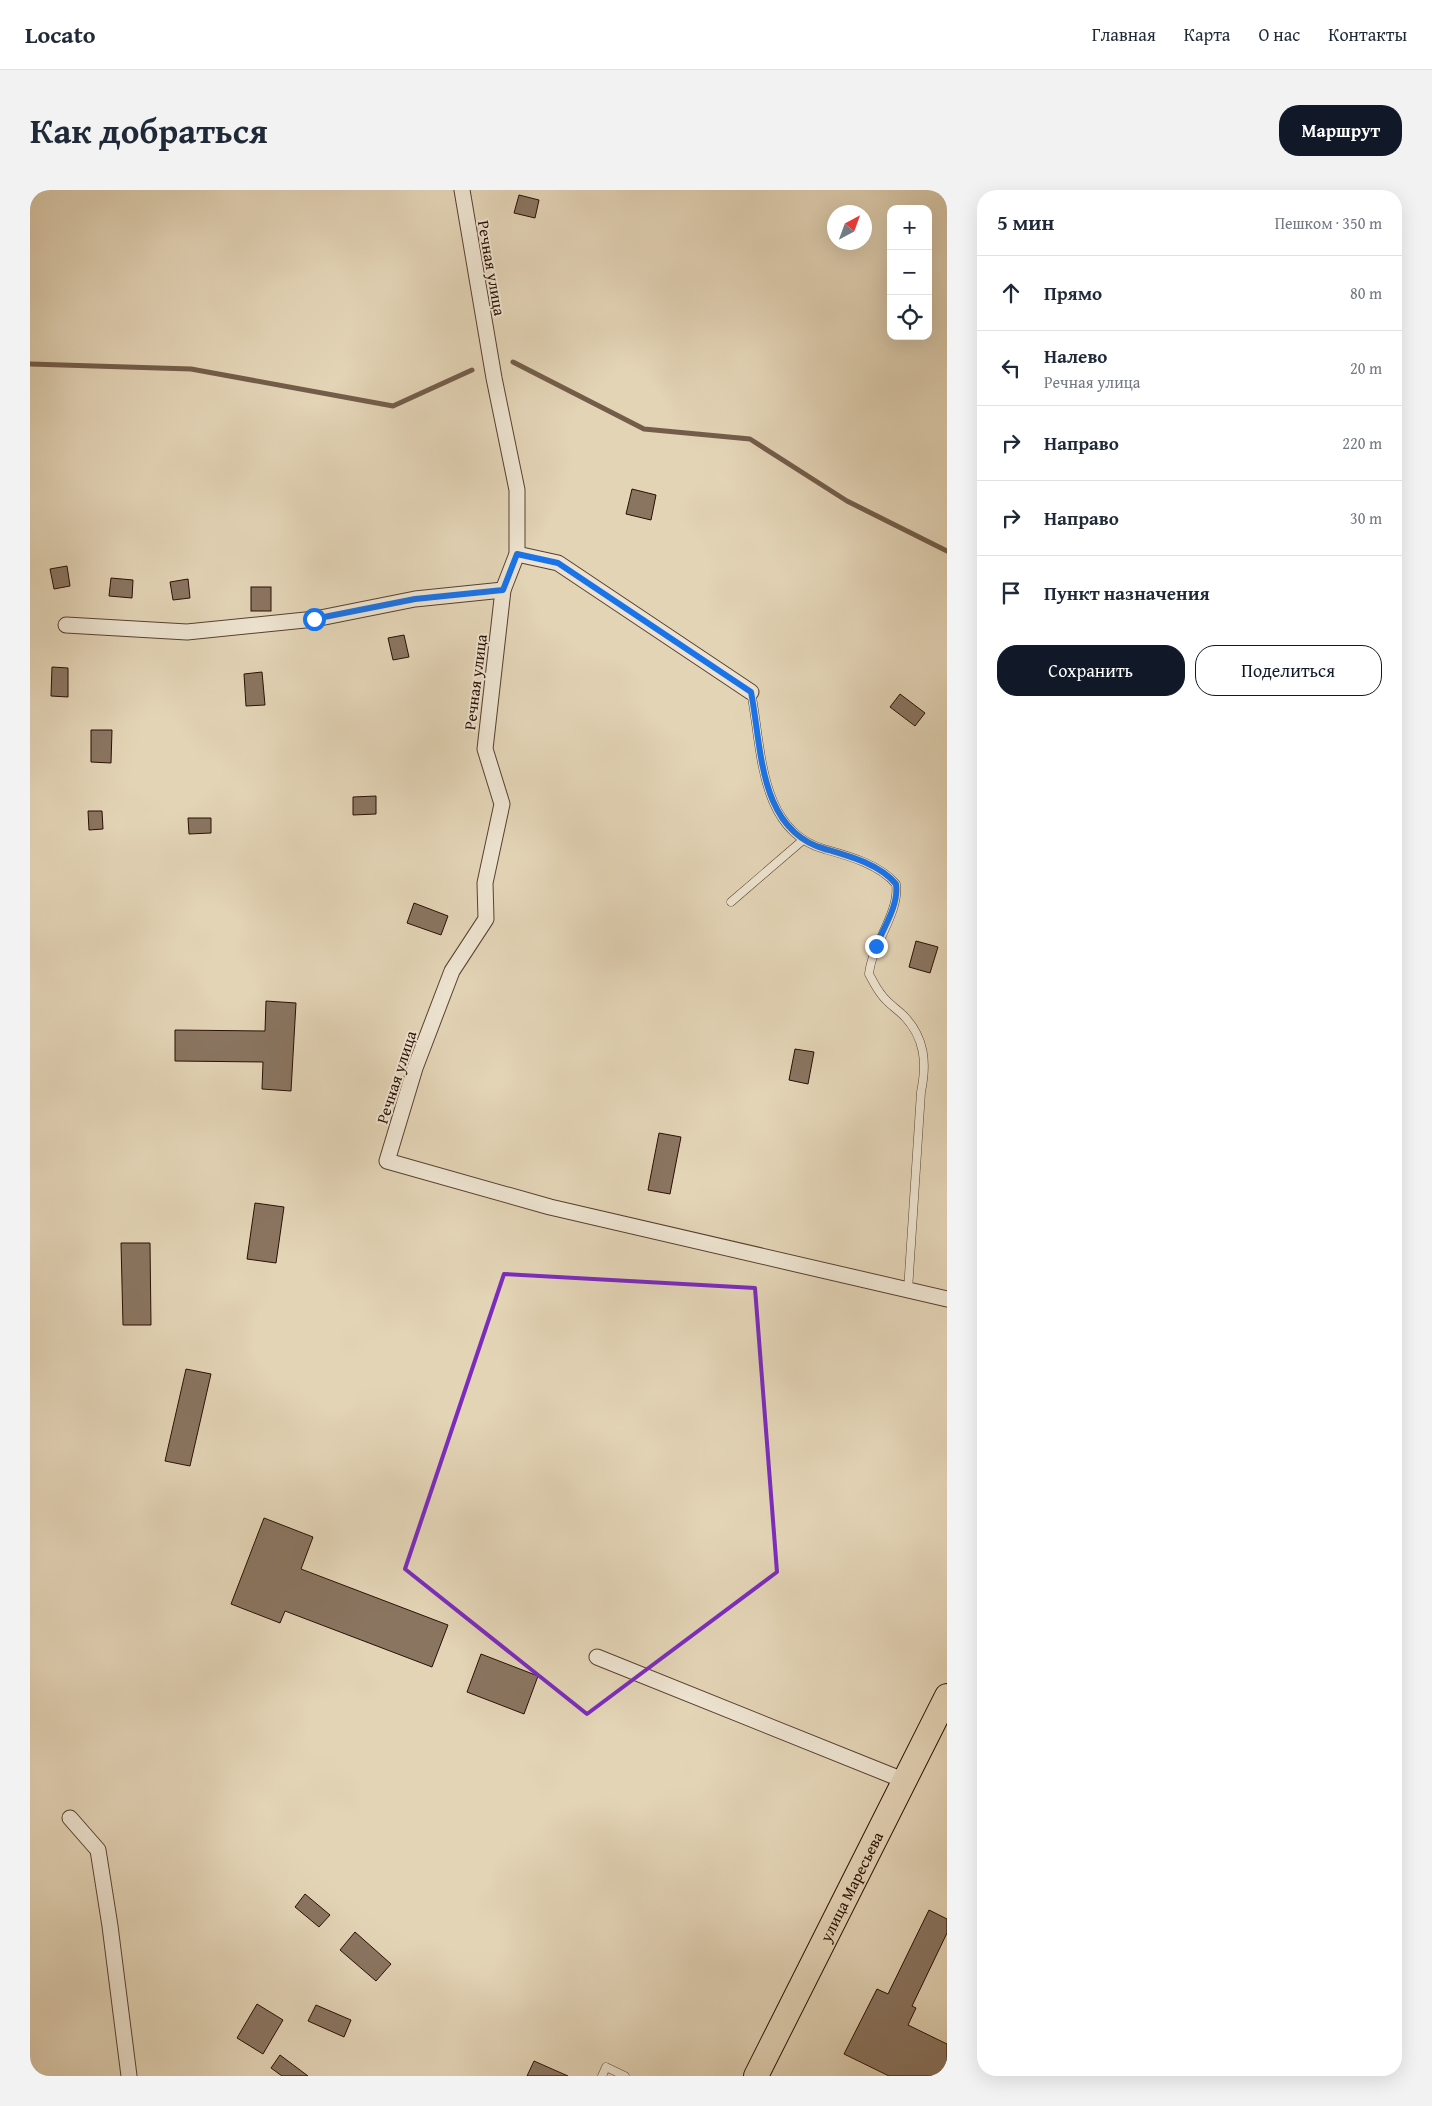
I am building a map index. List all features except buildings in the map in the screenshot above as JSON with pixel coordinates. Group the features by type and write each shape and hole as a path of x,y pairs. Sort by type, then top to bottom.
{"main road":[{"name":"улица Маресьева","path":"756,2076 889,1813 903,1780 947,1696"}],"street":[{"name":"Речная улица","path":"462,190 494,378 517,490 517,554 503,590 485,749 502,804 485,883 486,919 452,971 415,1068 387,1161 550,1207 908,1290"},
{"path":"517,554 558,563 751,692"},
{"path":"66,625 187,632 314,619 415,599 503,590"},
{"path":"908,1290 947,1299"},
{"path":"597,1657 903,1780"},
{"path":"70,1818 98,1850 110,1926 129,2076"}],"lane":[{"path":"751,692 766,788 782,816 799,838 817,847 880,870 896,884 897,892 893,909 873,953 869,974 881,994 912,1026 924,1049 924,1078 921,1092 908,1290"},
{"path":"731,902 803,840"},
{"path":"602,2076 606,2067 625,2076"}],"highlighted area":[{"path":"504,1274 755,1288 777,1572 587,1714 405,1569"}],"waterway":[{"path":"513,362 644,429 750,439 847,501 947,551"},
{"path":"30,364 191,369 393,406 472,370"}],"route":[{"path":"314,619 415,599 503,590 517,554 558,563 751,692 766,788 782,816 799,838 817,847 880,870 896,884 897,892 893,909 876,946"}]}
